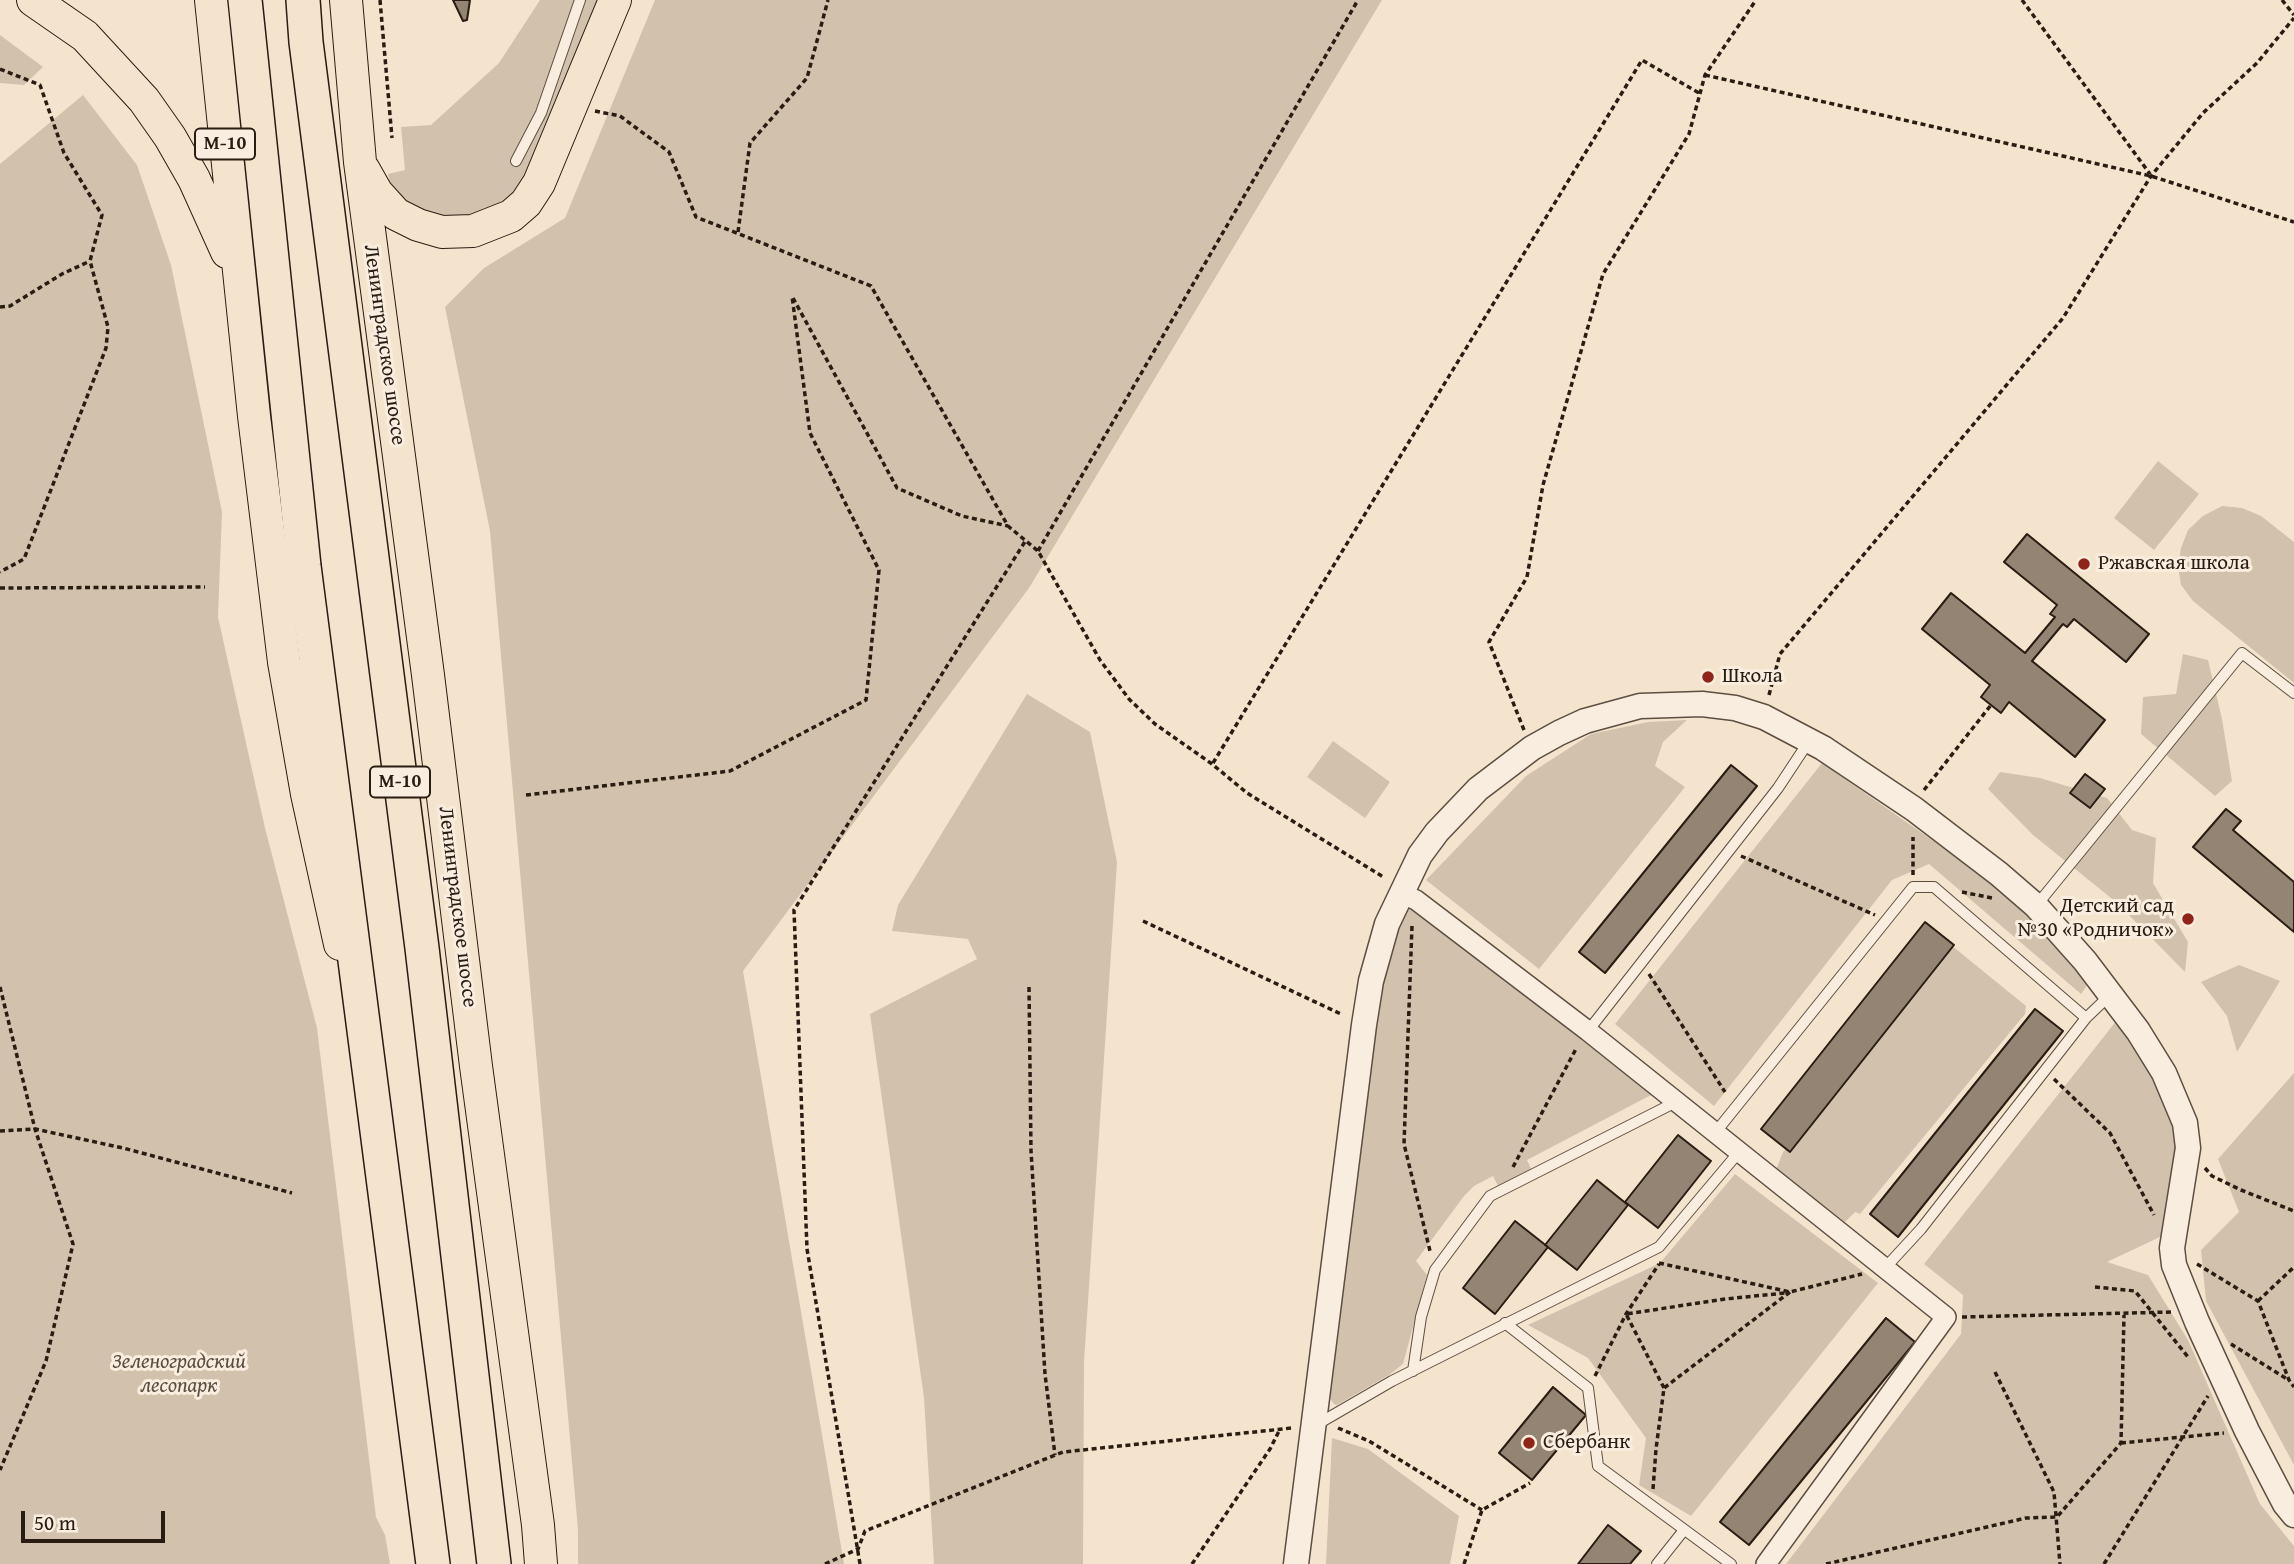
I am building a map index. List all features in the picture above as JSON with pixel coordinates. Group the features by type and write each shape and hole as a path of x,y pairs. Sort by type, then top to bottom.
{"highway":[{"name":"М-10","path":"245,0 304,566 433,1564"},
{"name":"Ленинградское шоссе","path":"303,0 306,42 422,948 494,1564"}],"main road":[{"path":"33,0 85,36 144,100 170,137 194,179 213,217 241,289"},
{"name":"М-10","path":"211,0 284,662 307,794 370,1082"},
{"name":"Ленинградское шоссе","path":"346,0 360,162 541,1564"},
{"path":"360,162 377,193 396,214 418,225 442,232 472,231 511,216 526,203 539,183 562,113 615,0"}],"street":[{"path":"1296,1564 1364,1025 1377,953 1408,891 1426,847 1456,810 1478,789 1532,748 1585,721 1640,706 1704,704 1735,708 1764,717 1809,740 1854,767 1914,809 1999,874 2036,905 2062,932 2111,994 2164,1073 2185,1123 2188,1148 2172,1248 2174,1265 2247,1431 2285,1504 2294,1515"},
{"path":"1408,891 1946,1317 1766,1564"}],"lane":[{"path":"516,161 562,113 580,0"},
{"path":"2036,905 2242,653 2294,693"},
{"path":"1588,1031 1730,851 1809,740"},
{"path":"1715,1133 1913,887 1934,887 2086,1018"},
{"path":"1885,1268 1921,1229 2086,1018 2111,994"},
{"path":"1412,1371 1421,1317 1434,1270 1490,1196 1676,1102"},
{"path":"1312,1427 1412,1371 1659,1247 1739,1152"},
{"path":"1505,1323 1588,1388 1598,1466 1731,1564"},
{"path":"1657,1564 1684,1530"}],"path":[{"path":"380,0 391,138"},
{"path":"738,233 750,143 807,78 828,0"},
{"path":"1038,551 1358,0"},
{"path":"1532,748 1489,642 1527,577 1543,485 1603,274 1689,134 1705,75 1756,0"},
{"path":"2022,0 2151,176"},
{"path":"1764,717 1780,654 2063,318 2151,176 2203,113 2257,63 2294,16 2281,0"},
{"path":"1212,764 1642,60 1699,93"},
{"path":"0,69 40,85 64,153 102,215 90,261 108,327 106,348 24,559 0,572"},
{"path":"1705,75 2151,176 2294,222"},
{"path":"562,113 620,116 669,152 696,217 871,285 1008,526 1038,551 1100,660 1129,699 1155,724 1212,764 1247,793 1388,880 1395,875 1408,891 1413,910 1404,1144 1434,1270"},
{"path":"0,307 10,306 62,274 90,261"},
{"path":"526,794 730,771 866,700 879,570 810,433 792,296 897,488 962,516 1008,526"},
{"path":"859,1564 807,1249 793,910 1026,540"},
{"path":"0,587 205,587"},
{"path":"1913,887 1914,809 1926,787 1991,705"},
{"path":"1730,851 1887,920"},
{"path":"1934,887 1998,899"},
{"path":"1143,921 1364,1025"},
{"path":"1642,963 1725,1092"},
{"path":"0,986 35,1129 73,1244 46,1361 0,1470"},
{"path":"1029,987 1031,1151 1045,1374 1055,1455"},
{"path":"1490,1196 1516,1163 1540,1113 1588,1031"},
{"path":"2045,1071 2110,1133 2172,1248 2258,1301 2294,1387"},
{"path":"0,1131 35,1129 292,1193"},
{"path":"2188,1148 2212,1176 2294,1211"},
{"path":"1653,1250 1660,1263"},
{"path":"1625,1264 1660,1263 1790,1292"},
{"path":"1588,1388 1626,1314 1660,1263"},
{"path":"2258,1301 2294,1267"},
{"path":"1626,1314 1790,1292 1885,1268"},
{"path":"2095,1287 2135,1291 2196,1366"},
{"path":"1664,1388 1790,1292"},
{"path":"1946,1317 2124,1315 2186,1311 2197,1322"},
{"path":"1626,1314 1664,1388 1656,1449 1653,1507"},
{"path":"1826,1564 2026,1518 2057,1517 2121,1443 2124,1315"},
{"path":"2231,1344 2289,1380"},
{"path":"1995,1372 2054,1492 2060,1564"},
{"path":"2104,1564 2213,1387"},
{"path":"825,1564 858,1549 864,1531 1055,1455 1280,1429 1337,1428 1369,1441 1482,1510"},
{"path":"1192,1564 1270,1449 1280,1429"},
{"path":"2121,1443 2247,1431"},
{"path":"1464,1564 1482,1510 1530,1483"}],"green space":[{"path":"540,0 599,0 529,177 498,208 449,222 414,212 391,190 388,174 405,170 401,127 431,125 499,63"},
{"path":"655,0 1382,0 1029,588 743,971 844,1564 578,1564 578,1530 490,531 445,307 484,268 565,218"},
{"path":"0,35 43,67 24,85 0,83"},
{"name":"Зеленоградский лесопарк","path":"83,95 137,165 171,265 222,512 218,617 265,828 317,1028 376,1517 385,1535 390,1564 0,1564 0,164"},
{"path":"2158,461 2199,494 2154,550 2114,518"},
{"path":"2222,506 2242,508 2261,516 2294,542 2294,683 2193,601 2181,585 2178,567 2188,530 2203,516"},
{"path":"2183,654 2208,660 2222,719 2232,781 2215,796 2141,734 2143,697 2176,694"},
{"path":"1027,694 1090,732 1117,862 1084,1362 1083,1564 934,1564 924,1398 870,1014 977,959 968,939 892,931 898,905"},
{"path":"1687,720 1663,742 1655,766 1685,787 1539,969 1426,880 1526,776 1591,734 1648,722"},
{"path":"1333,741 1390,782 1365,818 1307,777"},
{"path":"1822,763 2002,889 2090,981 2081,994 1929,864 1892,880 1714,1106 1615,1024"},
{"path":"2000,772 2040,778 2107,798 2132,830 2156,838 2153,883 2188,942 2185,972 2116,902 2033,835 1988,789"},
{"path":"1411,908 1440,920 1651,1095 1527,1160 1531,1169 1498,1186 1493,1176 1474,1186 1416,1261 1427,1275 1403,1364 1337,1405 1329,1397 1375,1027 1388,953 1406,909"},
{"path":"1951,945 2026,1006 2025,1014 1860,1214 1855,1212 1845,1222 1776,1170 1783,1152"},
{"path":"2239,965 2280,981 2237,1052 2227,1016 2201,982"},
{"path":"2117,1020 2154,1076 2175,1127 2177,1156 2167,1201 2164,1235 2107,1262 2148,1275 2188,1340 2260,1504 2294,1546 2294,1564 1786,1564 1961,1334 1963,1295 1924,1264"},
{"path":"2294,1073 2294,1465 2206,1301 2201,1250 2239,1212 2218,1159"},
{"path":"1735,1174 1878,1283 1691,1516 1639,1485 1646,1438 1588,1358 1528,1325 1660,1263"},
{"path":"1332,1438 1368,1449 1459,1516 1450,1564 1326,1564"}],"building":[{"path":"453,0 470,0 467,20 463,21"},
{"path":"2027,534 2149,634 2126,662 2074,619 2067,627 2063,624 2032,661 2105,720 2075,757 2009,702 2001,713 1981,697 1990,685 1922,629 1951,593 2025,653 2055,617 2050,614 2057,605 2004,562"},
{"path":"1731,765 1757,786 1605,973 1579,952"},
{"path":"2085,774 2105,789 2090,808 2070,793"},
{"path":"2226,809 2241,821 2233,830 2294,882 2294,932 2193,847"},
{"path":"1925,922 1954,945 1790,1152 1761,1129"},
{"path":"2035,1009 2063,1031 1898,1237 1870,1214"},
{"path":"1678,1135 1711,1161 1658,1228 1625,1202"},
{"path":"1597,1180 1628,1205 1577,1270 1545,1245"},
{"path":"1515,1221 1548,1247 1495,1314 1463,1288"},
{"path":"1886,1318 1915,1342 1749,1545 1720,1522"},
{"path":"1553,1387 1586,1415 1532,1480 1499,1453"},
{"path":"1608,1525 1641,1551 1630,1564 1578,1564"}],"place":[{"name":"Ржавская школа","path":"2084,564"},
{"name":"Школа","path":"1708,677"},
{"name":"Детский сад №30 «Родничок»","path":"2188,919"},
{"name":"Сбербанк","path":"1529,1443"}]}
